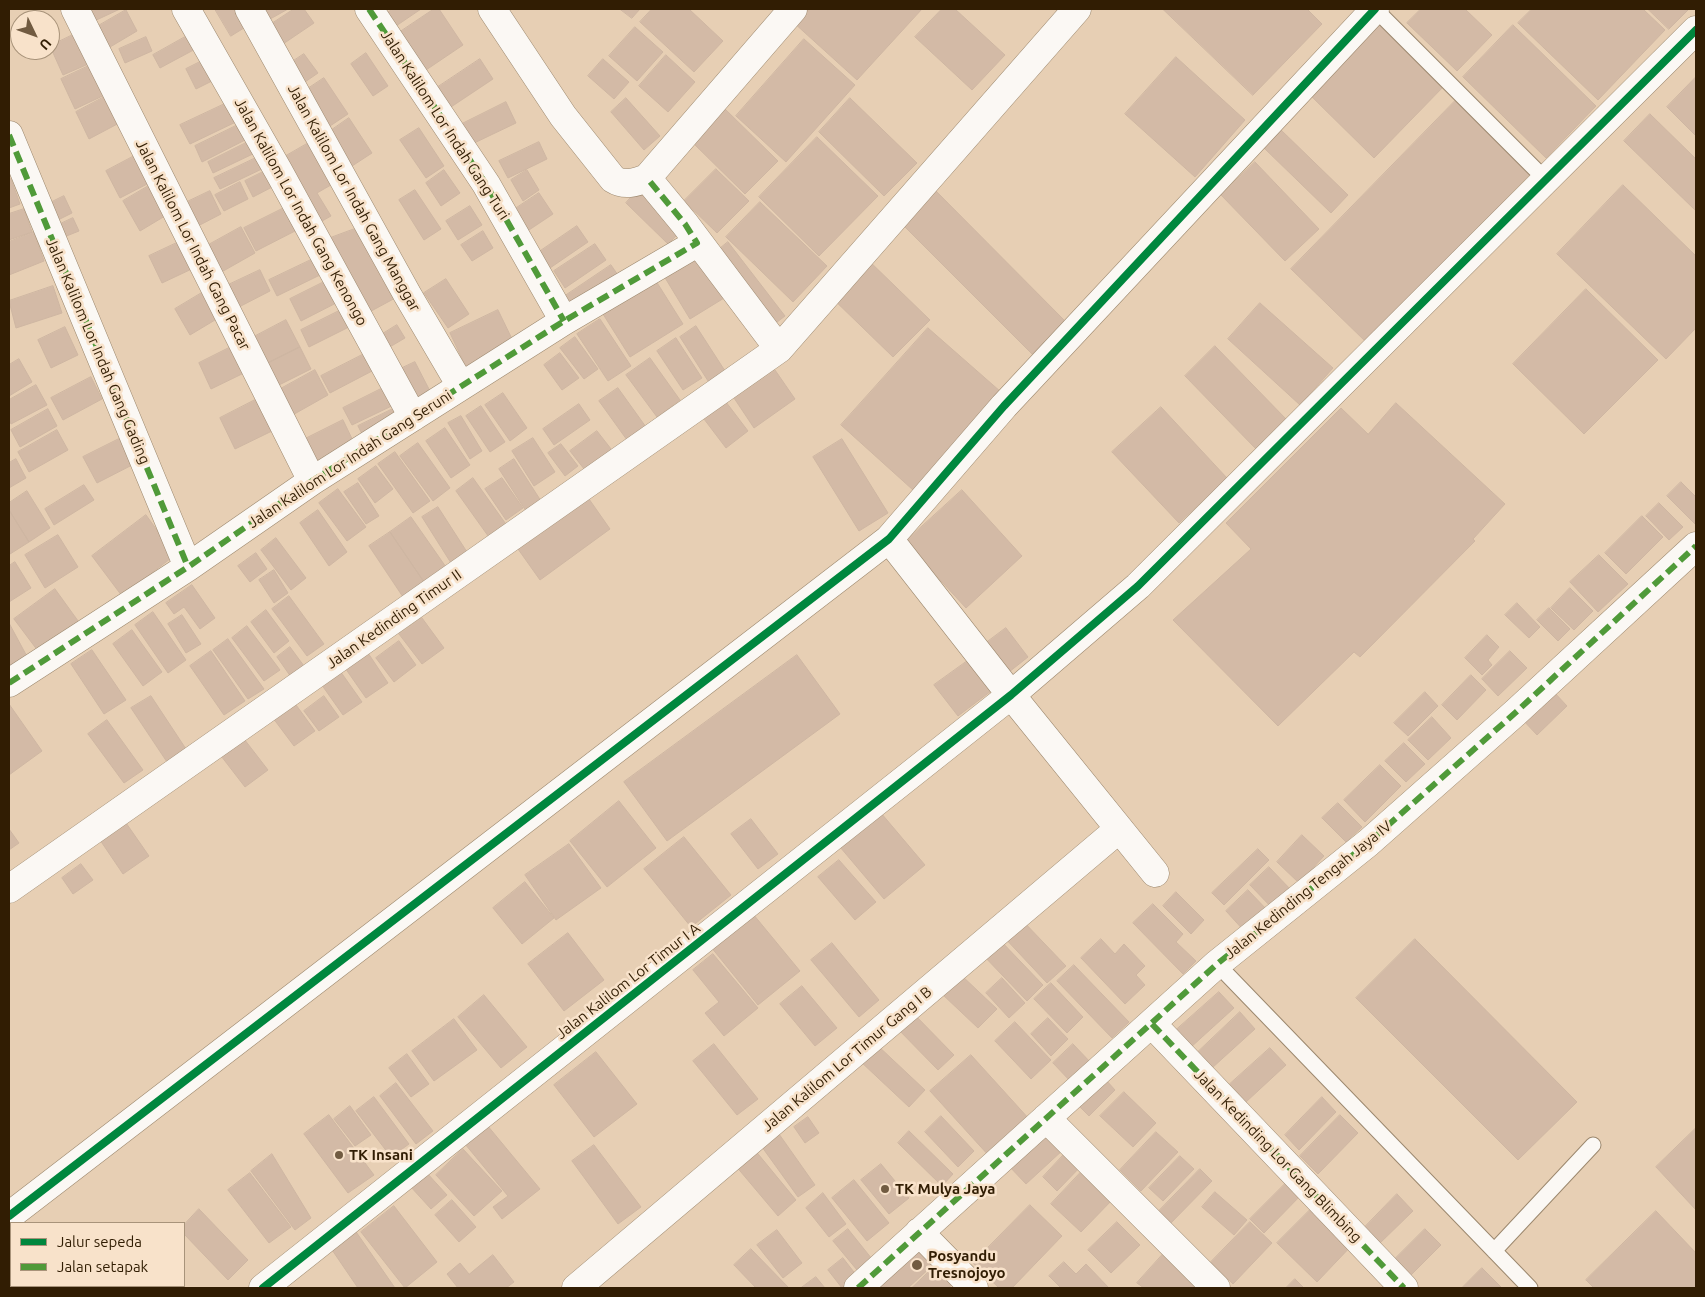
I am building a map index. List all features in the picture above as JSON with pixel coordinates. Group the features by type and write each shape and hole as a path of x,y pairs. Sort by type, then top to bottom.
{"street":[{"name":"Jalan Kalilom Lor Indah Gang Pacar","path":"75,9 312,481"},
{"name":"Jalan Kalilom Lor Indah Gang Kenongo","path":"186,9 284,181 413,417"},
{"name":"Jalan Kalilom Lor Indah Gang Manggar","path":"248,9 407,294 461,386"},
{"name":"Jalan Kalilom Lor Indah Gang Turi","path":"369,9 486,184 564,321"},
{"path":"492,9 563,116 612,179 618,182 635,183 647,178 793,9"},
{"name":"Jalan Kedinding Timur II","path":"9,889 778,349 1077,9"},
{"path":"9,1216 889,539 1004,406 1375,9"},
{"name":"Jalan Kalilom Lor Timur I A","path":"263,1288 1011,695 1138,586 1696,30"},
{"name":"Jalan Kalilom Lor Indah Gang Gading","path":"9,135 188,567"},
{"path":"647,178 685,224 697,243 778,349"},
{"name":"Jalan Kalilom Lor Indah Gang Seruni","path":"9,683 188,567 312,481 564,321 697,243"},
{"path":"889,539 1011,695 1155,873"},
{"name":"Jalan Kedinding Tengah Jaya IV","path":"858,1288 1218,964 1368,843 1695,551"},
{"name":"Jalan Kalilom Lor Timur Gang I B","path":"576,1288 1119,829"},
{"name":"Jalan Kedinding Lor Gang Blimbing","path":"1152,1024 1404,1288"},
{"path":"1046,1118 1216,1288"},
{"path":"919,1232 974,1288"}],"lane":[{"path":"1375,9 1546,180"},
{"path":"1218,964 1530,1288"},
{"path":"1494,1251 1593,1145"}],"building":[{"path":"83,9 120,9 90,23"},
{"path":"215,9 244,9 252,23 231,36"},
{"path":"255,9 288,9 263,23"},
{"path":"294,9 304,9 314,23 283,44 270,25"},
{"path":"393,9 421,9 396,26 387,13"},
{"path":"434,9 439,9 463,45 426,70 400,32"},
{"path":"620,9 640,9 632,18"},
{"path":"652,9 689,9 723,41 694,72 640,22"},
{"path":"805,9 922,9 857,80 793,22"},
{"path":"942,9 955,9 1005,55 972,90 915,37"},
{"path":"1163,9 1307,9 1322,24 1253,95"},
{"path":"1421,9 1465,9 1492,35 1457,71 1407,23"},
{"path":"1532,9 1643,9 1665,30 1598,100 1518,23"},
{"path":"1648,9 1689,9 1669,29"},
{"path":"126,10 137,31 105,50 93,29"},
{"path":"1379,21 1445,85 1374,158 1308,93"},
{"path":"1513,25 1596,106 1546,158 1463,77"},
{"path":"635,27 663,52 637,81 609,56"},
{"path":"79,32 93,62 63,75 56,60 60,60 60,41"},
{"path":"194,32 201,46 160,68 153,55"},
{"path":"146,37 152,51 125,63 119,49"},
{"path":"804,39 855,85 786,162 736,116"},
{"path":"366,53 388,86 373,96 351,64"},
{"path":"304,54 318,73 305,82 292,62"},
{"path":"666,55 695,82 668,112 639,86"},
{"path":"1176,57 1245,120 1195,177 1125,114"},
{"path":"208,58 218,78 196,89 186,69"},
{"path":"480,59 493,79 451,107 438,87"},
{"path":"603,59 629,82 614,99 588,76"},
{"path":"95,63 109,93 75,109 61,79"},
{"path":"1696,77 1696,136 1667,107"},
{"path":"324,78 348,114 327,128 303,92"},
{"path":"110,94 123,121 89,139 76,112"},
{"path":"626,98 660,136 644,150 611,112"},
{"path":"850,98 917,163 884,196 819,132"},
{"path":"1457,99 1532,172 1366,342 1291,269"},
{"path":"231,101 240,120 190,144 180,125"},
{"path":"506,102 516,123 470,145 460,125"},
{"path":"724,108 778,161 745,194 692,142"},
{"path":"1650,114 1696,159 1696,211 1624,141"},
{"path":"349,118 372,153 349,168 326,134"},
{"path":"244,122 251,137 202,162 195,146"},
{"path":"419,128 444,166 426,178 400,140"},
{"path":"1280,129 1348,195 1331,213 1263,147"},
{"path":"319,137 343,178 317,193 331,216 315,225 279,160"},
{"path":"817,137 878,196 819,256 759,197"},
{"path":"252,140 257,152 213,173 208,162"},
{"path":"539,142 547,159 508,178 499,161"},
{"path":"140,153 155,180 120,198 106,171"},
{"path":"260,156 266,167 220,189 214,178"},
{"path":"1255,162 1319,229 1285,261 1221,195"},
{"path":"716,169 749,201 717,233 684,201"},
{"path":"267,170 276,185 253,197 245,181"},
{"path":"444,170 460,193 441,206 426,183"},
{"path":"527,170 539,190 523,201 511,180"},
{"path":"11,179 20,204 9,208 9,180"},
{"path":"240,182 248,199 224,211 215,195"},
{"path":"152,184 170,213 140,231 123,201"},
{"path":"642,185 685,227 668,244 626,203"},
{"path":"1623,185 1696,256 1696,328 1666,359 1557,254"},
{"path":"931,186 1065,321 1032,354 897,219"},
{"path":"415,190 441,229 424,240 399,200"},
{"path":"210,191 221,214 196,227 185,203"},
{"path":"539,193 553,214 523,234 509,213"},
{"path":"64,196 72,213 50,224 42,207"},
{"path":"760,202 827,266 793,302 726,237"},
{"path":"470,206 482,225 458,240 446,221"},
{"path":"286,207 297,230 256,251 244,228"},
{"path":"24,209 32,232 9,240 9,214"},
{"path":"73,218 79,231 59,239 54,227"},
{"path":"577,226 588,242 550,268 539,252"},
{"path":"241,227 255,253 218,274 203,248"},
{"path":"360,227 399,296 362,316 325,240"},
{"path":"483,231 493,248 472,261 461,245"},
{"path":"34,232 44,261 9,275 9,242"},
{"path":"183,240 196,267 162,283 149,256"},
{"path":"728,242 785,316 768,329 711,256"},
{"path":"595,244 606,260 565,288 554,271"},
{"path":"704,252 729,295 690,319 664,276"},
{"path":"865,257 930,320 893,357 828,294"},
{"path":"313,259 320,275 277,296 269,280"},
{"path":"611,265 620,278 574,309 565,296"},
{"path":"260,270 270,291 237,308 226,286"},
{"path":"332,278 342,300 301,321 290,299"},
{"path":"446,279 469,314 448,328 424,293"},
{"path":"656,281 683,324 630,357 603,314"},
{"path":"53,286 62,313 16,328 9,301"},
{"path":"1586,289 1658,360 1584,434 1513,364"},
{"path":"205,291 220,317 190,335 175,309"},
{"path":"1260,303 1333,368 1300,405 1228,339"},
{"path":"349,306 357,323 309,347 301,330"},
{"path":"498,310 514,343 466,367 450,333"},
{"path":"600,319 631,366 608,381 577,334"},
{"path":"286,320 300,347 262,366 248,340"},
{"path":"397,325 405,338 388,348 381,335"},
{"path":"696,326 727,374 710,384 680,337"},
{"path":"65,327 78,355 51,368 38,340"},
{"path":"928,328 1001,392 913,490 841,425"},
{"path":"575,337 598,369 584,379 560,348"},
{"path":"676,338 702,378 683,390 657,351"},
{"path":"233,346 246,372 211,389 199,363"},
{"path":"1215,346 1286,419 1256,449 1185,376"},
{"path":"300,347 311,369 273,388 262,366"},
{"path":"366,353 374,370 330,393 321,376"},
{"path":"560,353 579,378 562,390 544,365"},
{"path":"650,358 680,400 657,417 626,375"},
{"path":"19,359 32,382 9,396 9,365"},
{"path":"415,362 431,393 413,402 398,370"},
{"path":"315,370 328,395 289,417 275,392"},
{"path":"775,370 795,399 754,428 734,398"},
{"path":"91,377 102,399 63,420 51,398"},
{"path":"391,384 400,402 352,425 343,408"},
{"path":"36,385 47,405 11,424 9,419 9,400"},
{"path":"618,388 646,427 627,440 599,401"},
{"path":"503,393 527,428 510,441 485,405"},
{"path":"257,399 272,431 235,449 220,418"},
{"path":"726,402 748,431 726,448 704,419"},
{"path":"1396,403 1505,504 1473,539 1475,541 1360,657 1354,652 1278,726 1173,620 1251,549 1226,523 1341,408 1368,434"},
{"path":"579,404 590,420 554,445 543,429"},
{"path":"399,406 405,419 364,438 358,426"},
{"path":"481,406 505,442 490,452 466,416"},
{"path":"1161,407 1227,478 1179,523 1112,452"},
{"path":"48,409 57,426 20,447 11,430"},
{"path":"461,416 482,451 470,459 448,423"},
{"path":"343,420 356,447 318,466 305,439"},
{"path":"445,428 470,465 451,478 426,441"},
{"path":"57,430 68,450 29,472 18,452"},
{"path":"597,431 615,454 588,474 570,451"},
{"path":"123,437 136,463 97,483 83,457"},
{"path":"533,438 555,472 534,486 512,451"},
{"path":"842,439 888,513 859,531 813,457"},
{"path":"418,443 450,488 433,501 400,456"},
{"path":"561,444 578,466 565,476 548,453"},
{"path":"395,452 430,501 413,513 378,464"},
{"path":"16,459 26,478 9,488 9,463"},
{"path":"514,459 541,501 526,511 499,469"},
{"path":"376,466 393,489 375,503 358,479"},
{"path":"473,478 508,527 491,540 456,491"},
{"path":"502,478 523,508 506,520 485,489"},
{"path":"1681,482 1696,497 1695,524 1667,496"},
{"path":"358,483 379,516 366,524 344,492"},
{"path":"84,485 94,500 54,525 45,509"},
{"path":"338,489 366,527 347,541 319,503"},
{"path":"962,490 1022,556 966,608 905,542"},
{"path":"27,491 50,528 29,542 9,510 9,503"},
{"path":"589,499 610,529 540,580 518,549"},
{"path":"1659,503 1683,527 1669,540 1646,516"},
{"path":"438,507 467,552 451,563 422,517"},
{"path":"9,510 29,542 10,554 9,552"},
{"path":"318,510 347,552 329,566 300,523"},
{"path":"146,515 175,555 122,596 92,556"},
{"path":"1642,516 1663,537 1626,574 1605,553"},
{"path":"411,517 446,567 424,582 390,532"},
{"path":"390,532 424,582 403,597 369,546"},
{"path":"58,535 78,567 45,588 25,555"},
{"path":"276,538 306,578 291,590 261,550"},
{"path":"256,553 267,569 250,582 238,566"},
{"path":"1599,555 1628,584 1598,612 1570,582"},
{"path":"15,562 31,588 9,602 9,566"},
{"path":"274,570 288,593 274,603 259,580"},
{"path":"192,585 215,618 200,629 184,607 174,614 166,603"},
{"path":"1570,588 1593,611 1574,630 1551,608"},
{"path":"55,589 81,625 41,655 14,619"},
{"path":"289,596 324,644 307,656 272,609"},
{"path":"1517,603 1540,627 1529,638 1505,615"},
{"path":"1549,608 1570,629 1558,641 1537,620"},
{"path":"266,610 289,641 274,653 251,622"},
{"path":"153,612 186,660 168,673 135,625"},
{"path":"182,615 201,644 186,653 168,624"},
{"path":"422,618 444,648 422,664 399,634"},
{"path":"9,623 30,662 9,674"},
{"path":"247,626 280,670 264,681 232,638"},
{"path":"1006,628 1028,657 1009,672 986,643"},
{"path":"132,630 162,672 143,686 113,644"},
{"path":"1487,635 1499,647 1488,660 1492,665 1482,675 1465,658"},
{"path":"228,639 264,689 248,699 213,650"},
{"path":"399,641 416,665 394,682 376,658"},
{"path":"290,647 304,666 291,677 277,657"},
{"path":"92,650 126,700 104,714 71,664"},
{"path":"366,650 388,683 366,698 343,665"},
{"path":"211,651 245,701 224,715 190,666"},
{"path":"1510,651 1527,668 1498,696 1482,679"},
{"path":"797,655 840,714 667,841 624,782"},
{"path":"973,657 995,688 958,716 934,685"},
{"path":"338,668 362,702 343,715 319,681"},
{"path":"1471,675 1486,690 1457,720 1442,705"},
{"path":"1553,691 1567,706 1537,735 1522,719"},
{"path":"1425,692 1438,706 1408,736 1394,723"},
{"path":"151,696 186,749 167,762 131,708"},
{"path":"324,696 339,717 319,731 304,711"},
{"path":"291,698 315,731 294,746 270,714"},
{"path":"9,704 42,751 9,775"},
{"path":"1432,717 1451,738 1428,760 1408,740"},
{"path":"107,720 143,770 124,783 88,734"},
{"path":"241,735 268,770 245,787 218,752"},
{"path":"1404,743 1425,764 1406,782 1385,761"},
{"path":"1380,765 1401,786 1365,822 1344,800"},
{"path":"619,801 656,848 607,887 570,841"},
{"path":"1338,803 1362,827 1346,842 1322,818"},
{"path":"881,813 925,865 884,899 840,847"},
{"path":"751,819 778,854 758,869 731,834"},
{"path":"124,820 149,856 123,874 98,837"},
{"path":"9,829 19,843 9,850"},
{"path":"1302,835 1324,856 1299,883 1277,862"},
{"path":"684,837 731,895 691,927 644,869"},
{"path":"569,844 601,888 556,920 525,875"},
{"path":"1258,849 1269,860 1224,905 1212,893"},
{"path":"839,860 876,902 855,920 818,877"},
{"path":"81,864 93,880 73,894 62,878"},
{"path":"1269,867 1292,891 1273,909 1250,885"},
{"path":"525,882 554,918 522,944 493,908"},
{"path":"1248,890 1269,912 1246,933 1226,911"},
{"path":"1176,892 1204,920 1191,934 1163,906"},
{"path":"1153,904 1183,934 1176,942 1196,961 1183,974 1133,923"},
{"path":"753,914 800,971 758,1005 711,947"},
{"path":"1020,918 1066,966 1047,983 1002,935"},
{"path":"568,933 604,980 564,1011 528,964"},
{"path":"997,937 1043,985 1027,1001 981,953"},
{"path":"1101,939 1115,954 1124,944 1145,966 1136,975 1145,985 1125,1004 1081,958"},
{"path":"1415,939 1577,1102 1518,1160 1356,998"},
{"path":"832,943 879,1000 859,1017 811,960"},
{"path":"713,954 758,1008 724,1036 705,1013 719,1002 693,970"},
{"path":"1074,965 1129,1022 1112,1038 1057,981"},
{"path":"960,974 997,1009 978,1028 942,994"},
{"path":"1002,978 1025,1003 1009,1018 986,993"},
{"path":"1051,983 1083,1017 1067,1033 1034,999"},
{"path":"802,986 837,1028 815,1046 780,1004"},
{"path":"1219,992 1234,1008 1190,1048 1175,1031"},
{"path":"484,995 527,1047 501,1068 458,1017"},
{"path":"912,1012 954,1055 938,1070 896,1027"},
{"path":"1240,1012 1255,1029 1212,1068 1198,1052"},
{"path":"1048,1018 1068,1039 1051,1056 1031,1034"},
{"path":"454,1019 477,1050 434,1081 412,1051"},
{"path":"1015,1022 1051,1060 1031,1079 995,1041"},
{"path":"714,1044 758,1099 737,1115 693,1061"},
{"path":"876,1044 925,1090 909,1107 860,1061"},
{"path":"1073,1044 1092,1064 1072,1083 1053,1063"},
{"path":"1270,1048 1286,1065 1246,1102 1230,1084"},
{"path":"596,1052 637,1104 594,1137 554,1085"},
{"path":"407,1054 429,1084 411,1097 389,1068"},
{"path":"971,1055 1030,1120 990,1157 930,1091"},
{"path":"1106,1080 1115,1090 1089,1116 1079,1106"},
{"path":"396,1083 433,1131 416,1144 380,1096"},
{"path":"1124,1092 1156,1123 1133,1147 1100,1116"},
{"path":"374,1097 409,1144 391,1157 356,1111"},
{"path":"1322,1097 1336,1112 1299,1150 1285,1135"},
{"path":"350,1106 371,1135 355,1146 334,1119"},
{"name":"TK Insani","path":"329,1115 374,1175 348,1193 304,1134"},
{"path":"1340,1115 1358,1133 1318,1174 1300,1156"},
{"path":"941,1116 974,1151 958,1167 925,1132"},
{"path":"808,1117 819,1133 805,1143 794,1127"},
{"path":"487,1125 540,1189 502,1219 493,1207 508,1196 465,1144"},
{"path":"1696,1128 1696,1210 1656,1167"},
{"path":"1047,1130 1064,1149 1026,1184 1008,1165"},
{"path":"909,1131 953,1174 942,1186 898,1143"},
{"path":"1156,1132 1178,1152 1141,1191 1120,1170"},
{"path":"779,1134 815,1185 798,1197 762,1147"},
{"path":"594,1145 641,1207 618,1224 572,1161"},
{"path":"1070,1148 1085,1162 1057,1191 1043,1177"},
{"path":"463,1149 502,1191 474,1216 436,1175"},
{"path":"754,1149 796,1200 778,1216 735,1165"},
{"path":"272,1154 311,1218 295,1230 251,1171"},
{"path":"1180,1156 1194,1169 1163,1201 1149,1188"},
{"name":"TK Mulya Jaya","path":"881,1164 909,1198 889,1214 861,1180"},
{"path":"1084,1169 1114,1198 1081,1232 1051,1204"},
{"path":"1200,1169 1212,1181 1168,1226 1156,1214"},
{"path":"426,1172 447,1195 431,1209 410,1186"},
{"path":"250,1173 291,1227 269,1243 228,1190"},
{"path":"1290,1179 1304,1192 1264,1233 1250,1219"},
{"path":"854,1180 889,1223 867,1241 832,1198"},
{"path":"1215,1192 1247,1220 1234,1235 1202,1207"},
{"path":"823,1193 846,1224 829,1237 806,1208"},
{"path":"1397,1194 1413,1211 1378,1245 1362,1230"},
{"path":"452,1200 476,1227 459,1242 435,1215"},
{"path":"1316,1204 1355,1242 1317,1282 1277,1243"},
{"path":"1030,1205 1062,1236 1012,1288 999,1288 973,1263"},
{"path":"394,1206 437,1262 405,1288 361,1232"},
{"path":"199,1209 248,1260 228,1280 185,1235 185,1224"},
{"path":"1656,1211 1696,1253 1696,1288 1594,1288 1586,1280"},
{"path":"1117,1222 1140,1245 1111,1273 1088,1250"},
{"path":"1250,1222 1272,1243 1233,1284 1211,1262"},
{"path":"352,1226 395,1288 358,1288 328,1244"},
{"path":"848,1229 872,1259 857,1270 833,1241"},
{"path":"1425,1229 1441,1245 1411,1275 1395,1259"},
{"path":"777,1230 802,1263 783,1278 757,1245"},
{"path":"915,1246 933,1265 908,1288 871,1288"},
{"path":"751,1249 789,1288 756,1288 734,1265"},
{"path":"1164,1253 1197,1283 1193,1288 1144,1288 1137,1283"},
{"path":"493,1255 514,1282 506,1288 458,1288 447,1274 460,1263 469,1274"},
{"path":"843,1258 857,1276 842,1288 828,1270"},
{"path":"1064,1262 1076,1274 1086,1264 1109,1288 1061,1288 1049,1276"},
{"path":"937,1264 954,1283 948,1288 912,1288"},
{"path":"1482,1268 1501,1287 1462,1288"},
{"path":"816,1277 825,1288 801,1288"},
{"path":"1295,1279 1304,1288 1286,1288"}],"marked path":[{"path":"369,9 486,184 564,321"},
{"path":"9,135 188,567"},
{"path":"9,683 188,567 312,481 564,321 697,243 685,224 647,178"},
{"path":"858,1288 1217,964 1368,843 1515,713 1696,546"},
{"path":"1152,1024 1404,1288"}],"cycle path":[{"path":"9,1216 889,539 1004,406 1375,9"},
{"path":"263,1288 1011,695 1138,586 1696,30"}],"place":[{"name":"TK Insani","path":"339,1155"},
{"name":"TK Mulya Jaya","path":"885,1189"},
{"name":"Posyandu Tresnojoyo","path":"917,1265"}]}
